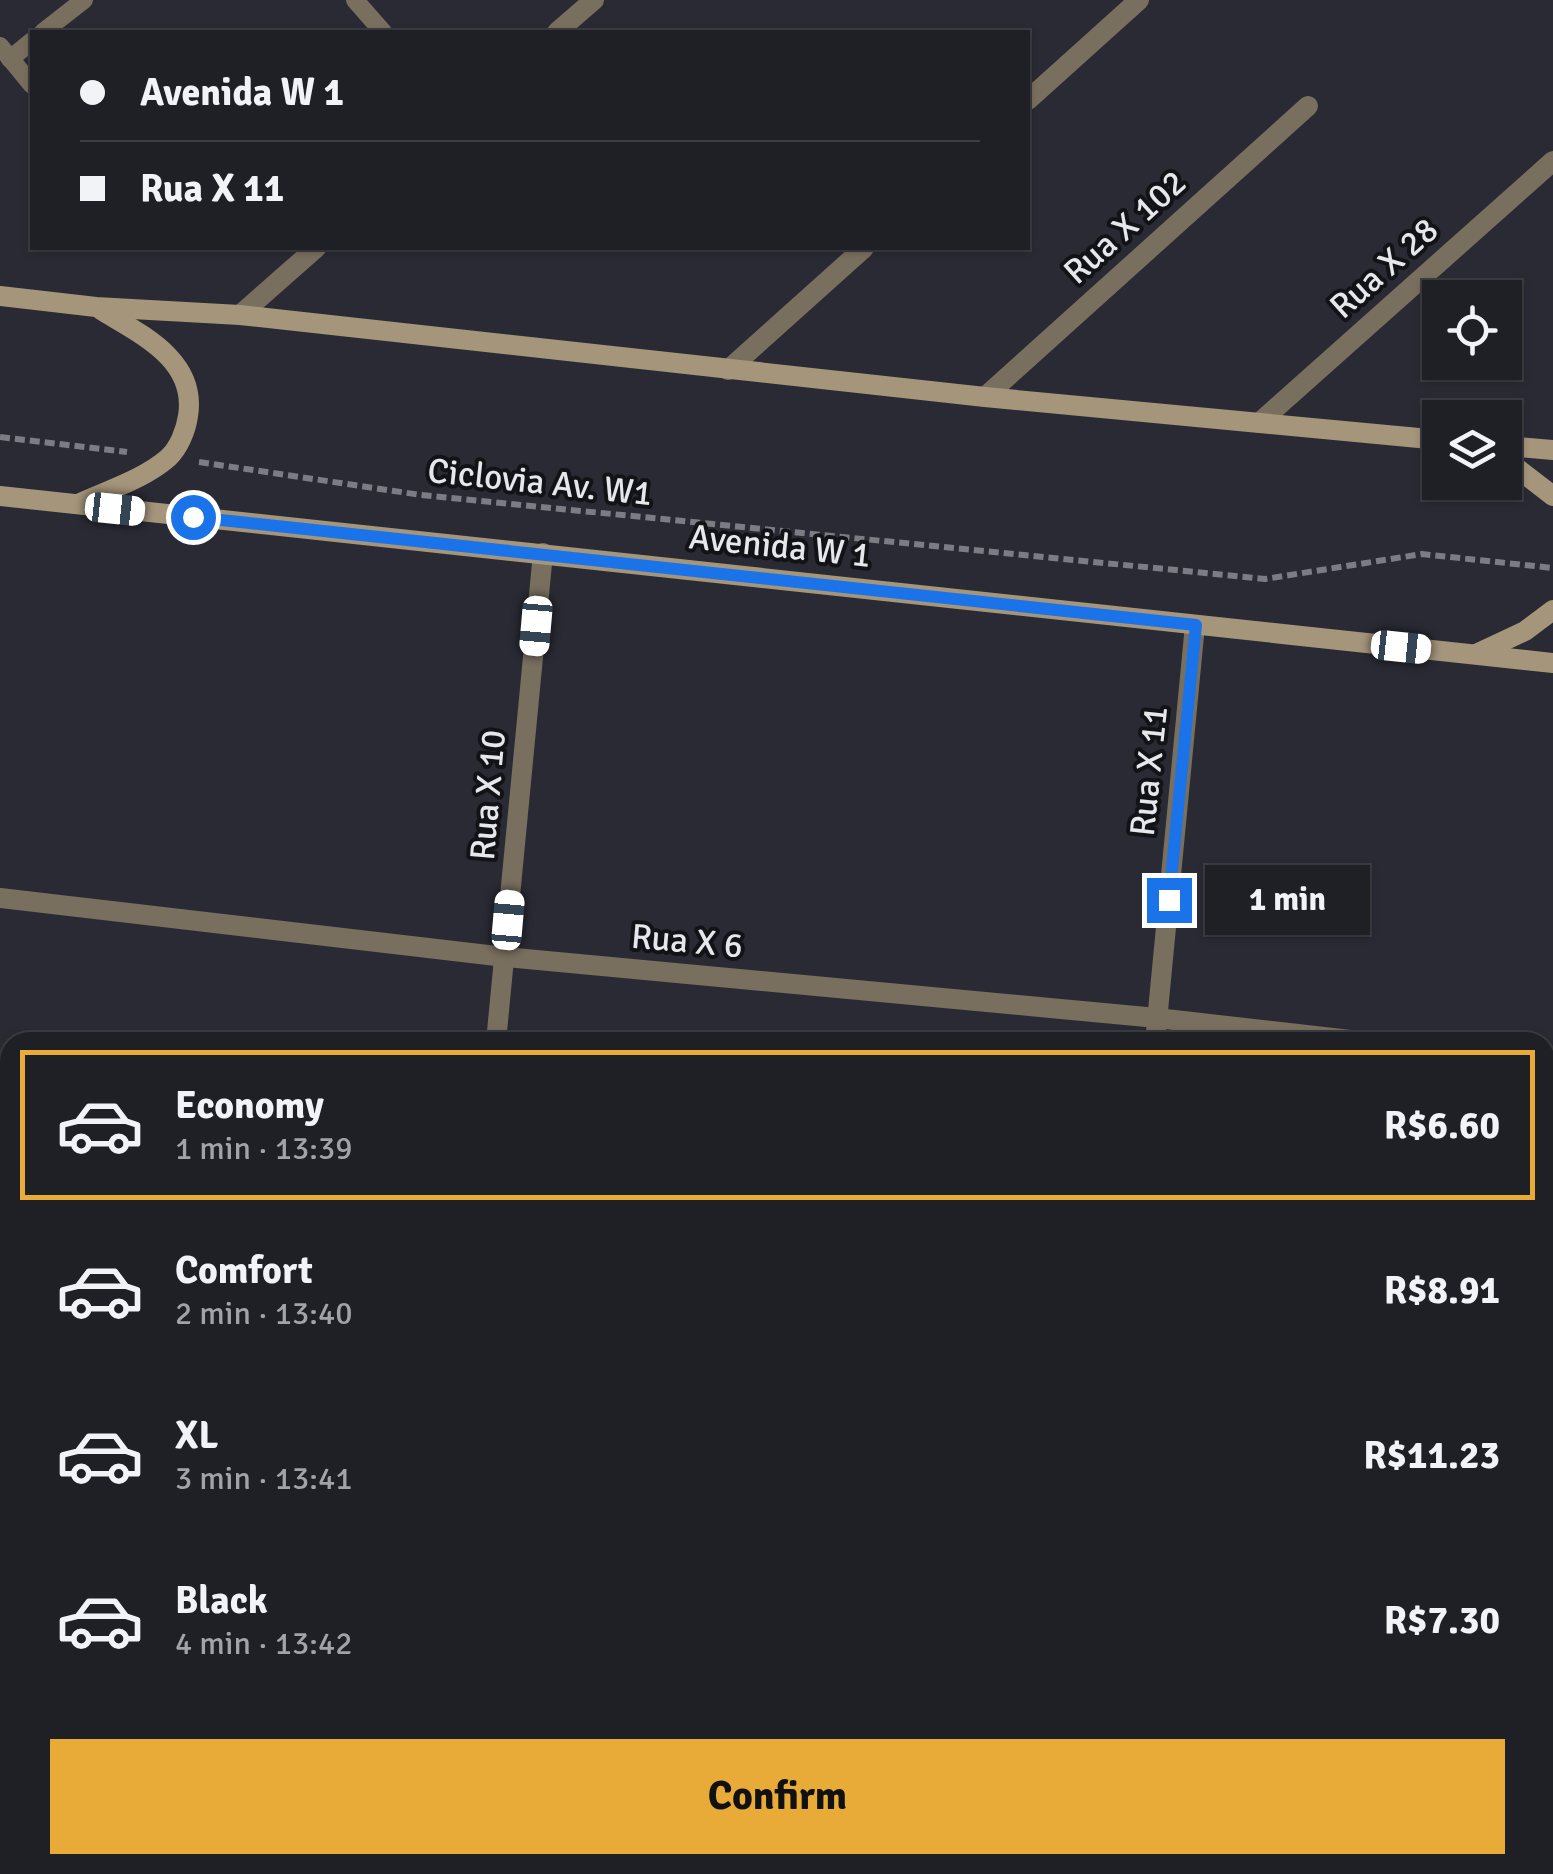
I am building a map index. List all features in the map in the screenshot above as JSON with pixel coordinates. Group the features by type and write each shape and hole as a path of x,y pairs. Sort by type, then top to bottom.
{"main road":[{"path":"0,296 96,308 240,315 985,397 1422,438"},
{"path":"76,505 169,457 187,422 190,402 182,372 162,349 96,308"},
{"path":"1522,447 1553,450"},
{"path":"1522,472 1553,496"},
{"name":"Avenida W 1","path":"0,496 1553,663"},
{"path":"1474,654 1525,631 1553,610"}],"street":[{"path":"559,30 594,0"},
{"path":"1030,98 1138,0"},
{"name":"Rua X 102","path":"985,397 1308,106"},
{"name":"Rua X 28","path":"1259,423 1553,161"},
{"path":"240,315 314,250"},
{"path":"728,370 862,250"},
{"name":"Rua X 10","path":"497,1032 543,553"},
{"name":"Rua X 11","path":"1156,1032 1196,625"},
{"name":"Rua X 6","path":"0,898 505,957 1280,1032"}],"lane":[{"path":"46,30 84,0"},
{"path":"355,0 381,30"},
{"path":"30,42 5,52 30,82"}],"path":[{"name":"Ciclovia Av. W1","path":"0,436 421,494 1265,579 1422,554 1553,568"}],"route":[{"path":"193,517 1196,625 1169,900"}]}
